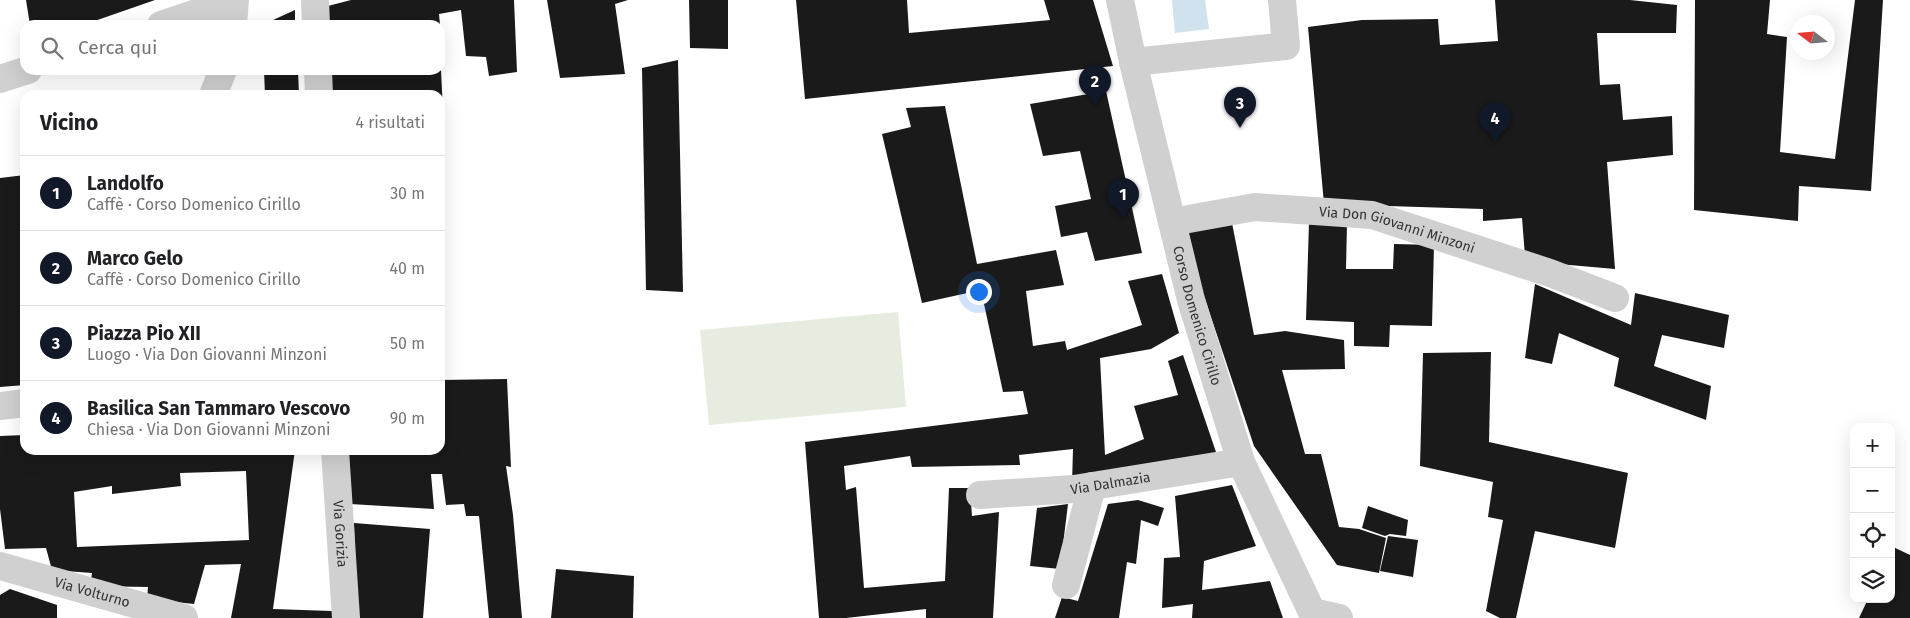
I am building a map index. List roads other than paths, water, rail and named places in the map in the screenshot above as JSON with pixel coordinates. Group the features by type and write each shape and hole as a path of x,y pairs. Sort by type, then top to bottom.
{"street":[{"path":"176,20 235,0 234,20"},
{"path":"315,0 316,20"},
{"name":"Corso Domenico Cirillo","path":"1120,0 1190,300 1241,462 1313,615"},
{"path":"1133,62 1286,46 1282,0"},
{"path":"0,79 20,73"},
{"path":"215,90 221,75"},
{"path":"318,75 319,90"},
{"name":"Via Don Giovanni Minzoni","path":"1172,222 1255,207 1372,215 1550,273 1615,298"},
{"path":"0,406 20,404"},
{"name":"Via Gorizia","path":"335,455 346,618"},
{"name":"Via Dalmazia","path":"980,495 1092,486 1241,462"},
{"path":"1066,585 1092,486"},
{"name":"Via Volturno","path":"0,566 184,618"},
{"path":"1313,615 1339,618"}],"water":[{"path":"1172,0 1205,0 1209,29 1175,33"}],"place":[{"name":"Marco Gelo","path":"1095,106"},
{"name":"Piazza Pio XII","path":"1240,128"},
{"name":"Basilica San Tammaro Vescovo","path":"1495,143"},
{"name":"Landolfo","path":"1123,219"}]}
